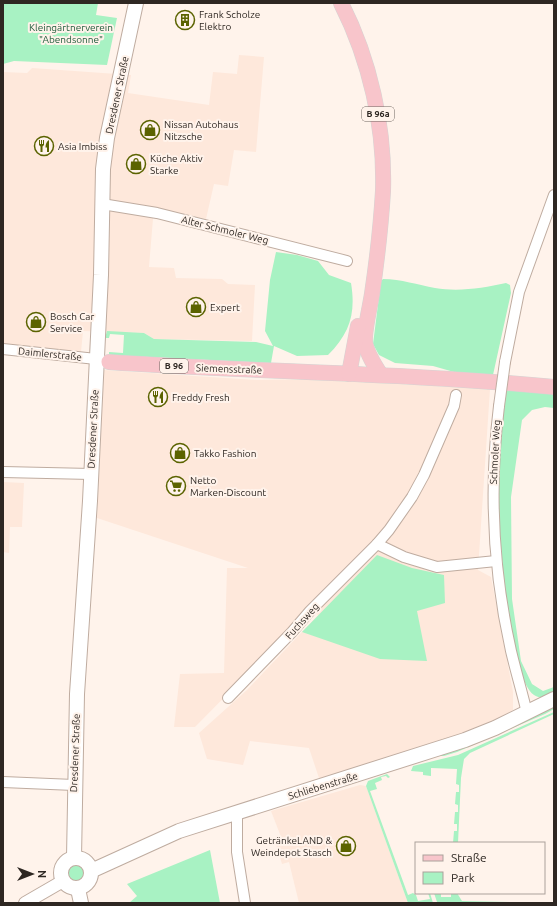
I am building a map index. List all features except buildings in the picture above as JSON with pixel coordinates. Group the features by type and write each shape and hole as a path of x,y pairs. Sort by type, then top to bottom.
{"main road":[{"name":"Dresdener Straße","path":"74,858 74,785 78,687 91,474 103,360 102,204 107,138 136,3"},
{"name":"B 96a","path":"341,3 352,27 365,65 377,113 383,164 383,192 375,270 365,342 356,374"},
{"name":"B 96a","path":"356,374 368,268 378,231"},
{"name":"B 96a","path":"365,342 372,360 381,375"},
{"name":"Siemensstraße","path":"103,360 356,374"},
{"name":"B 96","path":"356,374 499,382 554,387"},
{"name":"Schliebenstraße","path":"91,871 179,831 422,755 495,728 554,699"},
{"path":"74,858 83,859 87,862 91,871 90,880 87,884 78,889 69,887 63,881 61,876 62,866 65,862 74,858"},
{"path":"78,889 81,903"}],"street":[{"name":"Schmoler Weg","path":"527,713 511,651 496,561 494,450 504,362 519,292 554,195"},
{"name":"Alter Schmoler Weg","path":"102,204 157,213 347,261"},
{"name":"Daimlerstraße","path":"3,349 103,360"},
{"name":"Fuchsweg","path":"228,698 292,632 310,611 377,544 405,508 424,475 454,406 456,395"},
{"path":"3,472 91,474"},
{"path":"377,544 404,558 437,567 496,561"},
{"path":"3,782 74,785"},
{"path":"237,813 237,852 245,903"},
{"path":"25,903 63,881"}],"shaded area":[{"path":"239,55 264,57 256,152 234,150 228,186 214,184 206,219 154,207 149,267 174,268 176,278 222,279 228,284 255,285 252,341 154,339 144,333 83,331 81,352 3,344 3,72 27,73 32,68 131,75 128,93 209,105 213,72 237,74"},
{"path":"104,370 257,380 315,379 490,389 478,570 491,577 513,692 513,710 501,718 457,736 320,781 309,748 250,741 243,765 207,759 199,733 247,690 318,615 309,608 277,644 195,727 174,727 180,674 224,673 227,568 248,568 97,518"},
{"path":"3,482 24,483 22,527 10,527 9,553 3,552"},
{"path":"360,785 366,786 408,903 299,903 289,862 282,864 276,844 283,842 271,811"}],"green space":[{"name":"Kleingärtnerverein \"Abendsonne\"","path":"3,3 98,3 96,15 117,18 107,65 14,61 3,64"},
{"path":"276,252 297,255 318,261 329,275 351,283 353,304 350,322 342,339 328,355 297,356 274,346 271,363 109,355 109,352 123,353 124,335 110,334 109,338 105,338 107,331 144,333 154,339 256,342 273,346 265,331 270,280"},
{"path":"383,279 453,290 480,288 506,283 510,285 511,293 493,375 454,372 433,366 395,363 379,355 373,344 381,281"},
{"path":"505,388 554,393 554,408 545,407 532,410 522,420 511,497 512,599 521,661 532,684 543,691 554,687 554,693 542,697 534,695 524,680 516,654 509,619 504,580 500,540 497,472"},
{"path":"377,555 412,568 444,575 445,603 417,611 427,661 380,659 302,632"},
{"path":"554,705 554,709 545,714 457,752 444,756 433,756"},
{"path":"554,712 554,714 470,753 464,759 461,778 458,842 453,842 454,831 457,831 457,824 454,824 455,812 458,812 458,805 455,804 456,792 459,792 459,785 456,784 457,769 431,768 431,776 423,775 423,772 411,771 413,766 458,755"},
{"path":"387,774 390,777 381,777 382,780 375,783 377,789 370,791 408,895 413,893 416,895 418,901 430,899 428,894 430,894 433,903 408,903 366,786 368,781"},
{"path":"210,850 220,903 129,903 137,896 127,884"},
{"path":"76,864 82,867 85,873 82,879 76,882 70,879 67,873 70,867"},
{"path":"434,894 441,894 441,897 451,897 451,894 458,894 462,901 554,903 437,902"}],"place":[{"name":"Frank Scholze Elektro","path":"185,20"},
{"name":"Nissan Autohaus Nitzsche","path":"150,130"},
{"name":"Asia Imbiss","path":"44,146"},
{"name":"Küche Aktiv Starke","path":"136,164"},
{"name":"Expert","path":"196,307"},
{"name":"Bosch Car Service","path":"36,322"},
{"name":"Freddy Fresh","path":"158,397"},
{"name":"Takko Fashion","path":"180,453"},
{"name":"Netto Marken-Discount","path":"176,486"},
{"name":"GetränkeLAND & Weindepot Stasch","path":"346,846"}]}
